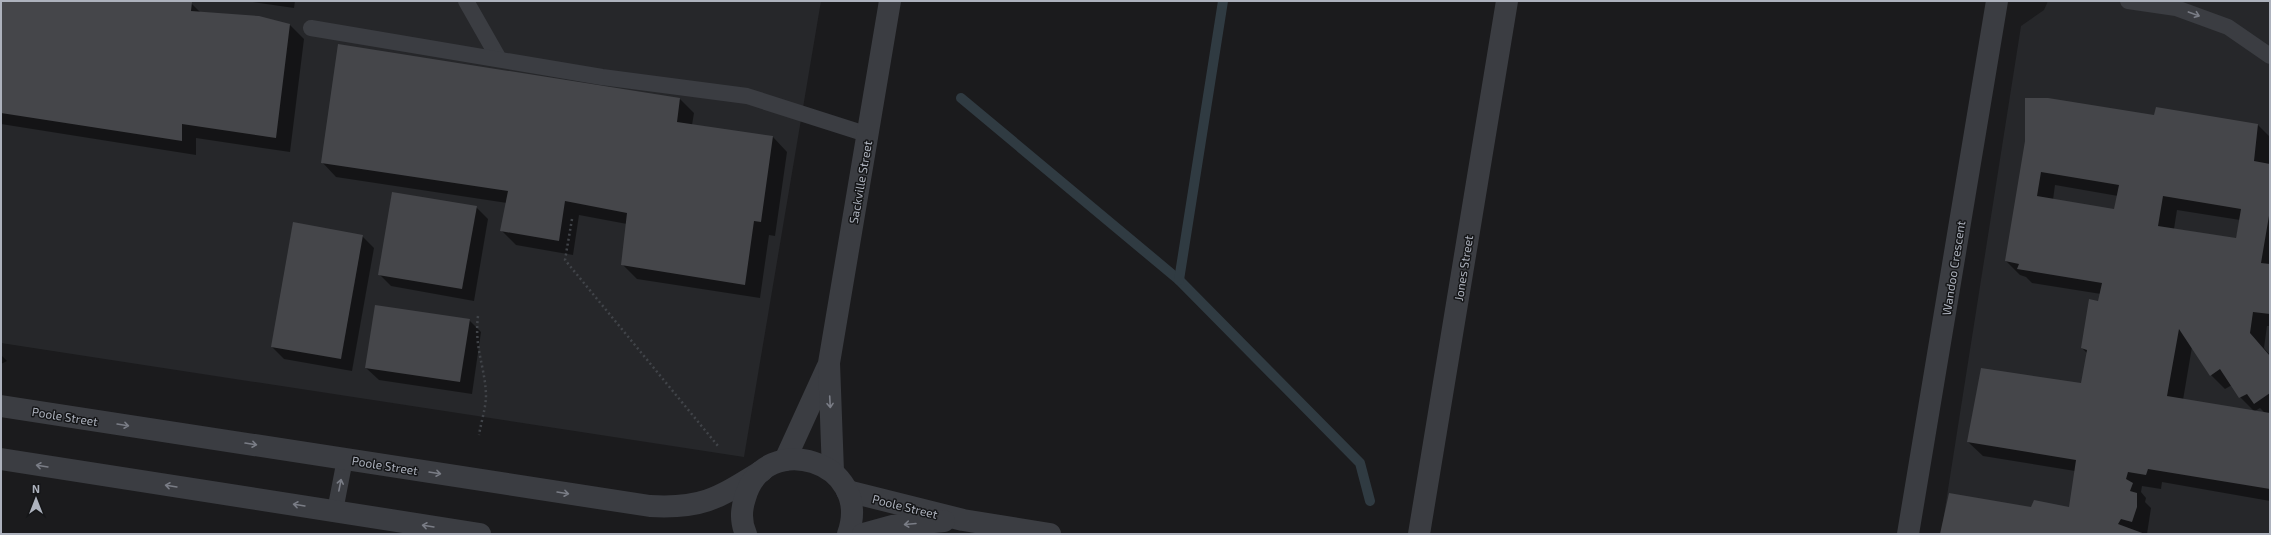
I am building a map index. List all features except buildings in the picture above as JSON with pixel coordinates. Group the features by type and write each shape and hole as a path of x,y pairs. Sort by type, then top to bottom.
{"street":[{"name":"Sackville Street","path":"833,472 829,363 869,135 890,1"},
{"name":"Jones Street","path":"1419,534 1507,1"},
{"name":"Wandoo Crescent","path":"1908,534 1997,1"},
{"name":"Sackville Street","path":"785,460 829,363"},
{"name":"Poole Street","path":"1,406 650,506 676,508 699,504 724,495 762,471 785,460"},
{"path":"1,459 480,534"},
{"path":"785,460 802,459 819,463 833,472 847,491 852,507 851,524 848,534"},
{"path":"746,534 742,517 746,492 762,471"},
{"name":"Poole Street","path":"847,491 963,520 1050,534"},
{"name":"Poole Street","path":"863,534 892,526 963,520"}],"lane":[{"path":"466,1 499,59"},
{"path":"2128,1 2169,4 2228,27 2270,56"},
{"path":"311,28 602,77 747,96 869,135"},
{"path":"335,511 345,459"}],"path":[{"path":"572,219 565,260 718,446"},
{"path":"478,316 477,341 486,396 479,435"}],"shaded area":[{"path":"1,1 821,1 744,457 1,343"},
{"path":"2048,1 2270,1 2270,534 1941,534 2021,26 2044,10"}],"waterway":[{"path":"1179,280 1223,1"},
{"path":"961,98 1179,280 1360,463 1370,501"}]}
